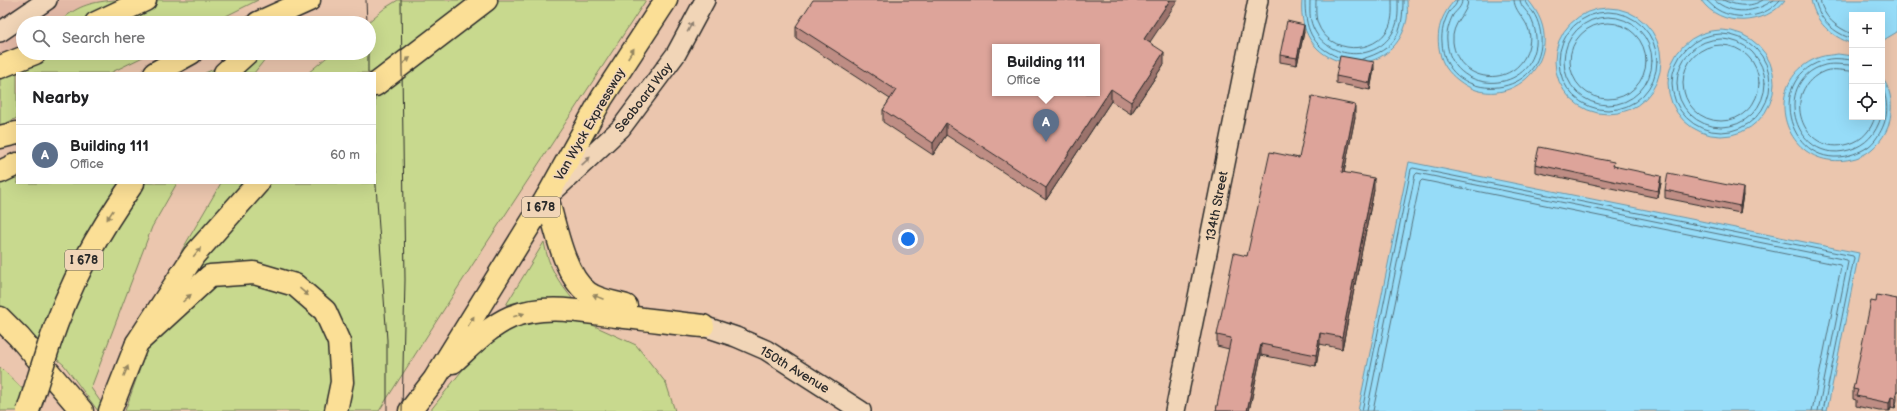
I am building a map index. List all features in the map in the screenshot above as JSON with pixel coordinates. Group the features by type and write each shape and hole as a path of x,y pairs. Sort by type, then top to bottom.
{"highway":[{"path":"111,16 145,0"},
{"path":"274,16 310,0"},
{"path":"291,16 310,0"},
{"path":"376,84 486,0"},
{"name":"Van Wyck Expressway","path":"410,411 434,380 547,197 602,98 666,0"},
{"path":"0,67 18,60"},
{"path":"157,72 178,60"},
{"path":"226,72 239,60"},
{"path":"0,137 16,133"},
{"path":"0,172 16,164"},
{"name":"I 678","path":"28,411 62,306 81,264 110,215 132,184"},
{"path":"55,378 111,407 137,343 194,255 257,184"},
{"path":"547,197 569,269 580,286 588,293 598,298 703,326"},
{"path":"137,343 210,276 254,273 295,285 325,311 339,342 342,382 336,411"},
{"path":"418,411 434,380 487,331 510,318 529,312 567,310 703,326"},
{"path":"0,318 19,337 82,411"},
{"path":"19,337 62,411"}],"street":[{"name":"Seaboard Way","path":"547,197 621,128 676,54 705,0"},
{"name":"134th Street","path":"1175,411 1258,0"},
{"path":"23,16 44,1"},
{"path":"0,32 16,21"},
{"name":"150th Avenue","path":"703,326 766,350 861,411"}],"shaded area":[{"path":"0,0 180,0 147,16 16,16 16,60 21,60 16,74 0,83"}],"green space":[{"path":"113,0 258,0 226,16 67,16 83,6"},
{"path":"398,0 646,0 473,264 379,411 125,411 182,250 220,184 376,184 376,72 309,72 324,60 376,60 375,16"},
{"path":"17,60 137,60 112,72 16,72 16,118 0,126 0,71"},
{"path":"234,60 264,60 255,72 207,72"},
{"path":"16,169 16,184 176,184 152,227 91,388 107,411 98,411 64,365 0,311 0,177"},
{"path":"544,242 555,274 575,302 540,299 506,305"},
{"path":"547,319 588,323 636,345 666,383 675,411 430,411 483,344 513,326"},
{"path":"0,367 34,400 42,411 0,411"}],"water":[{"path":"1302,0 1407,0 1407,19 1398,40 1384,55 1366,62 1347,63 1329,57 1314,44 1304,25"},
{"path":"1455,0 1528,0 1541,21 1544,41 1540,60 1529,76 1514,87 1496,92 1477,90 1458,80 1446,68 1442,61 1438,38 1440,24 1446,12"},
{"path":"1701,0 1785,0 1777,9 1767,15 1755,19 1743,20 1731,19 1719,15 1709,9"},
{"path":"1811,0 1897,0 1897,32 1885,39 1885,12 1849,12 1849,42 1837,37 1825,27 1820,22"},
{"path":"1608,8 1628,12 1646,23 1657,41 1661,61 1657,81 1646,99 1628,110 1608,114 1588,110 1570,99 1559,81 1555,61 1559,41 1570,23 1588,12"},
{"path":"1721,30 1741,34 1759,45 1770,63 1774,83 1770,103 1759,121 1741,132 1721,136 1701,132 1683,121 1672,103 1668,83 1672,63 1683,45 1701,34"},
{"path":"1838,54 1849,56 1849,120 1885,120 1885,82 1890,95 1891,114 1886,132 1871,150 1856,158 1831,160 1811,154 1796,141 1787,123 1784,104 1788,85 1800,68 1820,57"},
{"path":"1409,162 1859,253 1827,411 1358,411"}],"building":[{"path":"813,0 1170,0 1144,39 1164,52 1131,102 1111,89 1046,188 946,123 933,143 883,110 896,90 796,26"},
{"path":"1287,21 1304,25 1297,58 1280,55"},
{"path":"1340,56 1374,62 1370,83 1336,76"},
{"path":"1312,96 1355,105 1342,172 1374,178 1342,337 1320,333 1316,355 1261,344 1247,411 1216,411 1231,338 1217,335 1234,253 1247,256 1270,152 1299,158"},
{"path":"1539,147 1614,162 1613,166 1661,176 1658,191 1535,164"},
{"path":"1668,173 1743,188 1740,206 1665,190"},
{"path":"1877,295 1897,299 1897,390 1895,398 1891,397 1889,403 1856,396 1858,390 1853,389 1871,301 1876,302"}],"tram line":[{"path":"366,0 367,16"},
{"path":"401,0 405,280 402,411"},
{"path":"368,60 368,72"},
{"path":"376,184 387,340 387,411"}],"place":[{"name":"Building 111","path":"1046,142"}]}
